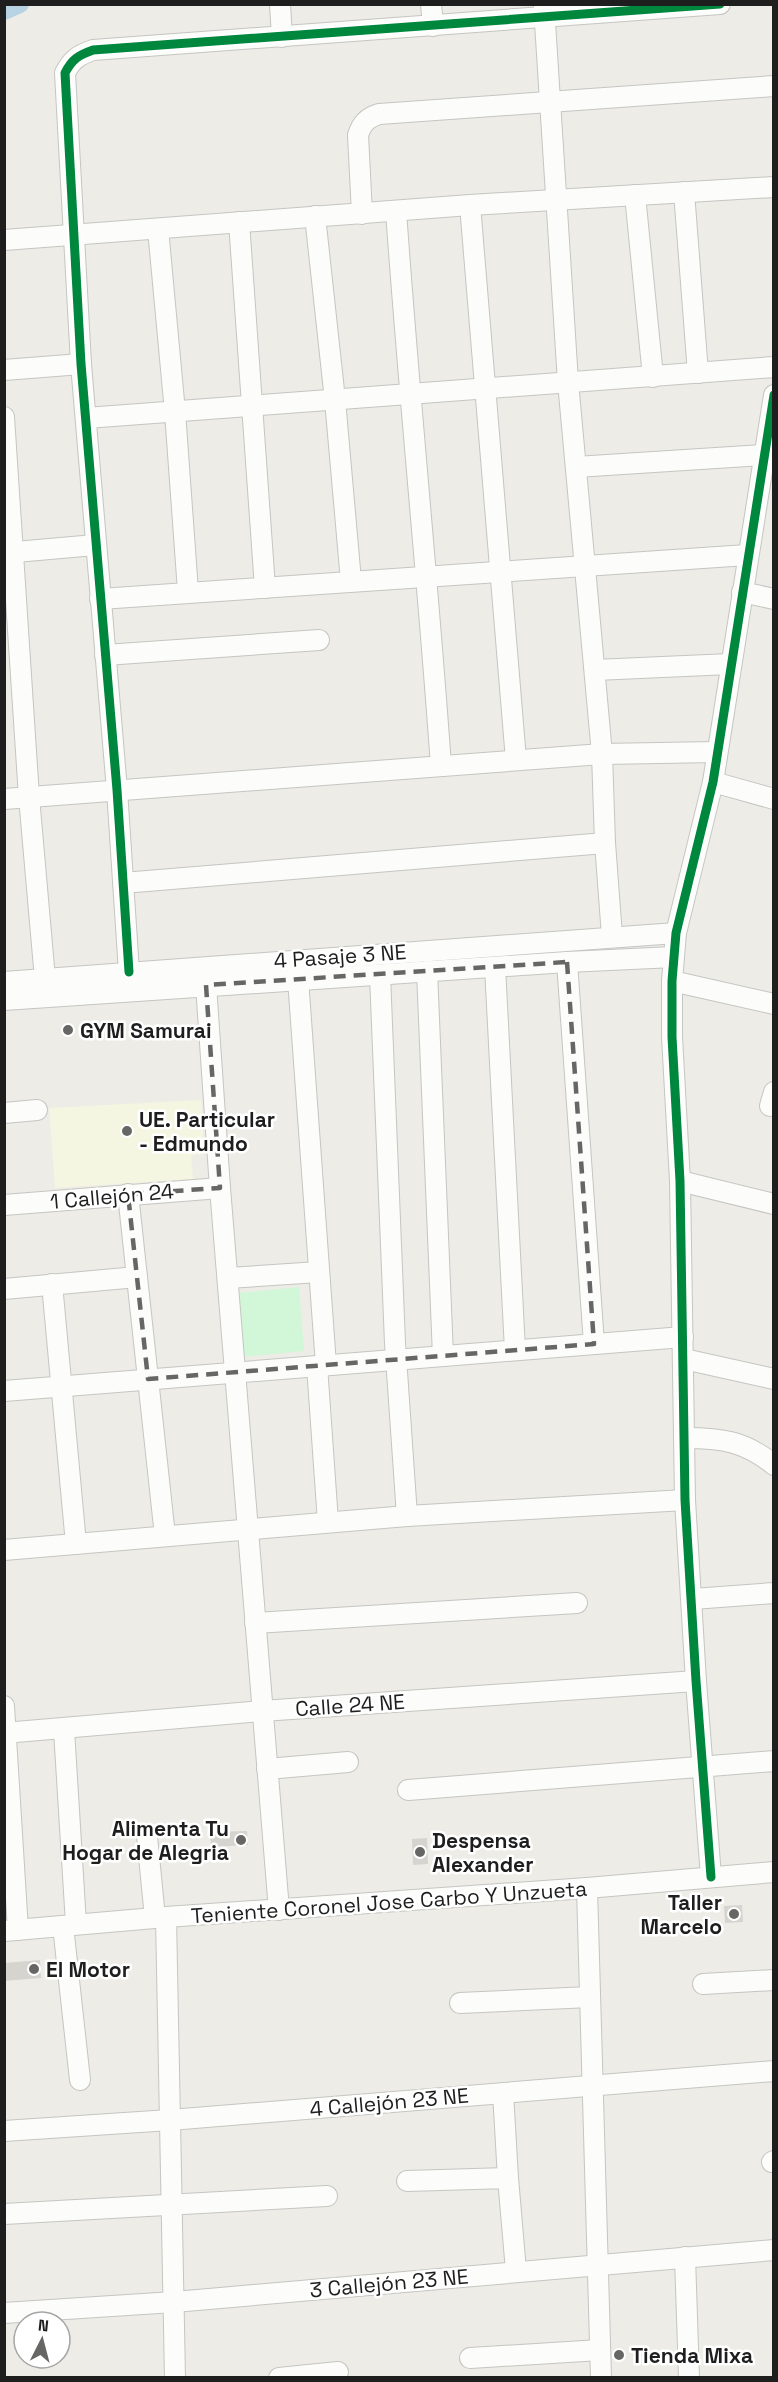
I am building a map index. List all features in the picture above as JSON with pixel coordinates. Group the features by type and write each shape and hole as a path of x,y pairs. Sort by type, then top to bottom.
{"street":[{"path":"280,4 282,37"},
{"path":"431,4 433,26"},
{"path":"129,972 117,790 81,364 65,73 71,61 93,50 433,26 468,14 720,4"},
{"path":"544,11 568,382 602,754 605,843 612,936"},
{"path":"362,214 358,135 362,124 378,114 774,86"},
{"path":"4,240 315,216 774,187"},
{"path":"684,192 698,373"},
{"path":"635,195 653,377"},
{"path":"470,206 516,760"},
{"path":"396,211 409,393 428,578 441,766"},
{"path":"315,216 351,581"},
{"path":"239,222 266,588"},
{"path":"158,229 175,412 188,591"},
{"path":"4,370 81,364"},
{"path":"86,418 774,367"},
{"path":"711,1877 696,1681 686,1500 680,1181 672,1037 672,981 676,933 713,782 773,396"},
{"path":"4,417 10,552 45,979"},
{"path":"576,467 763,455"},
{"path":"10,552 95,545"},
{"path":"100,599 188,591 428,578 500,571 747,555"},
{"path":"742,592 774,599"},
{"path":"105,655 319,640"},
{"path":"595,670 730,664"},
{"path":"4,799 602,754 716,752"},
{"path":"713,782 774,799"},
{"path":"123,883 605,843"},
{"name":"4 Pasaje 3 NE","path":"4,982 676,933"},
{"name":"4 Pasaje 3 NE","path":"4,1000 298,979 674,957"},
{"path":"567,962 594,1344"},
{"path":"495,967 516,1350"},
{"path":"427,971 443,1356"},
{"path":"380,975 396,1359 407,1516"},
{"path":"298,979 319,1272 328,1522"},
{"path":"672,981 773,999"},
{"path":"206,985 220,1188 279,1910"},
{"path":"4,1113 37,1110"},
{"path":"680,1181 774,1204"},
{"name":"1 Callejón 24","path":"4,1205 220,1188"},
{"path":"129,1194 165,1536"},
{"path":"228,1278 319,1272"},
{"path":"4,1289 137,1277"},
{"path":"52,1284 76,1544"},
{"path":"4,1390 683,1336"},
{"path":"684,1359 774,1379"},
{"path":"685,1438 736,1442 758,1451 774,1465"},
{"path":"4,1550 407,1516 686,1500"},
{"path":"693,1599 774,1593"},
{"path":"255,1623 577,1603"},
{"name":"Calle 24 NE","path":"5,1733 64,1730 262,1711 696,1681"},
{"path":"4,1706 11,1931"},
{"path":"64,1730 70,1925 80,2080"},
{"path":"408,1790 774,1761"},
{"path":"267,1769 348,1762"},
{"path":"147,1836 160,1917 173,2206 175,2378"},
{"name":"Teniente Coronel Jose Carbo Y Unzueta","path":"11,1931 160,1917 587,1888 774,1872"},
{"path":"587,1888 601,2378"},
{"path":"703,1984 774,1980"},
{"path":"460,2003 590,1997"},
{"name":"4 Callejón 23 NE","path":"4,2131 170,2120 774,2071"},
{"path":"503,2093 516,2271"},
{"path":"407,2181 508,2178"},
{"path":"4,2214 327,2196"},
{"name":"3 Callejón 23 NE","path":"4,2313 174,2302 774,2250"},
{"path":"685,2257 690,2378"},
{"path":"470,2358 600,2350"},
{"path":"279,2378 338,2372"}],"highlighted area":[{"path":"567,962 594,1344 148,1379 128,1194 220,1188 206,985"}],"shaded area":[{"name":"UE. Particular - Edmundo","path":"201,1100 204,1154 191,1155 193,1179 55,1188 49,1108"}],"green space":[{"path":"299,1287 304,1351 243,1357 239,1293"}],"building":[{"path":"247,1831 248,1845 211,1847 210,1832"},
{"name":"Despensa Alexander","path":"427,1838 428,1864 413,1865 412,1839"},
{"name":"Taller Marcelo","path":"742,1905 743,1922 725,1923 724,1906"},
{"path":"40,1960 41,1978 4,1981 4,1963"}],"waterway":[{"path":"4,11 20,4"}],"cycle path":[{"path":"129,972 117,790 81,364 65,73 70,64 76,58 93,50 720,4"},
{"path":"711,1877 685,1500 680,1181 672,1037 672,981 676,933 713,782 774,395"}],"place":[{"name":"GYM Samurai","path":"68,1030"},
{"name":"UE. Particular - Edmundo","path":"127,1131"},
{"name":"Alimenta Tu Hogar de Alegria","path":"241,1840"},
{"name":"Despensa Alexander","path":"420,1852"},
{"name":"Taller Marcelo","path":"734,1914"},
{"name":"El Motor","path":"34,1969"},
{"name":"Tienda Mixa","path":"619,2355"}]}
